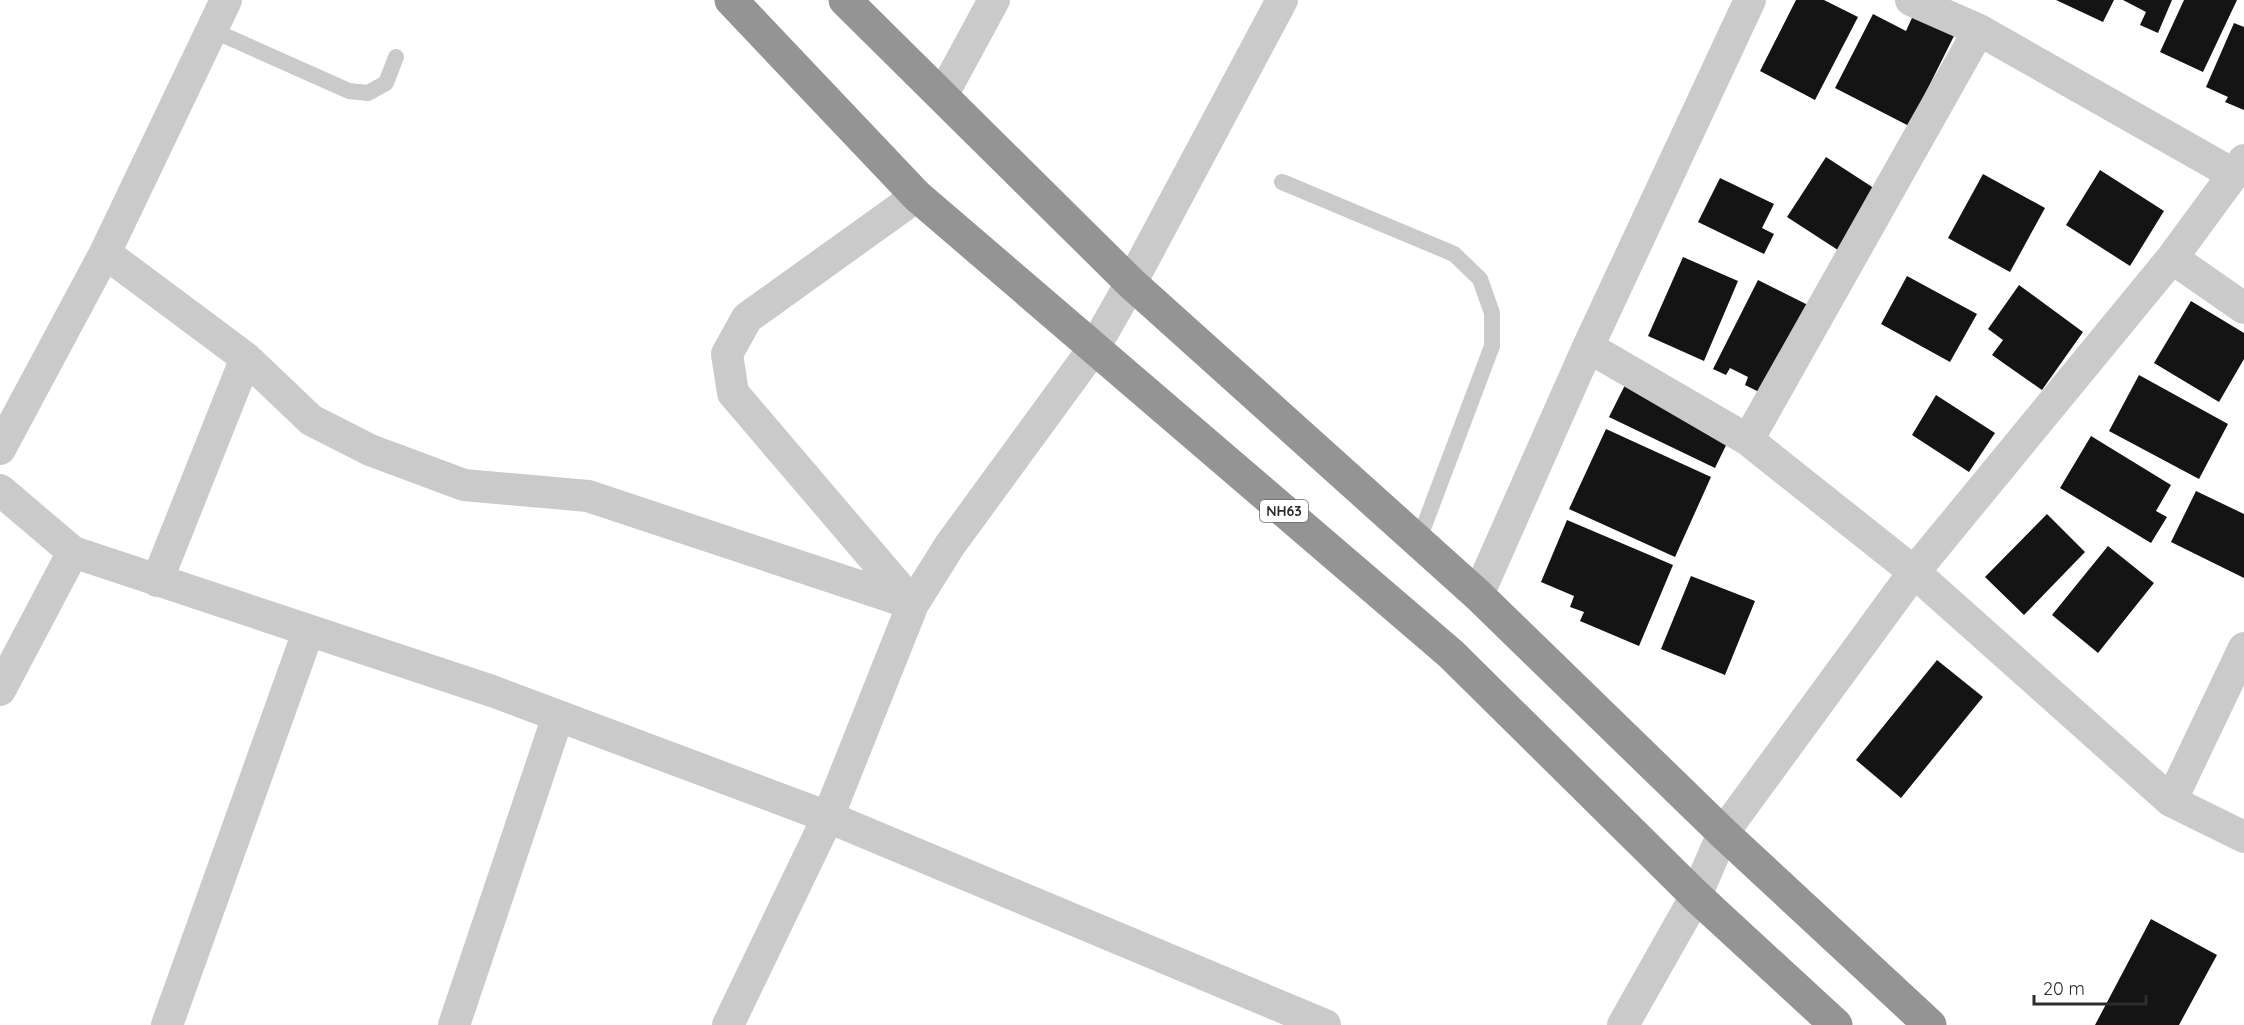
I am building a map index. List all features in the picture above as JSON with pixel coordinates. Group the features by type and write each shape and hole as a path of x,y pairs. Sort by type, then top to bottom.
{"highway":[{"name":"NH63","path":"731,0 917,196 1451,654 1696,896 1836,1025"},
{"path":"844,0 1131,283 1478,595 1723,833 1930,1025"}],"street":[{"path":"0,449 105,253 226,0"},
{"path":"942,96 994,0"},
{"path":"728,1025 828,817 913,604 950,545 1094,348 1282,0"},
{"path":"1478,595 1588,347 1750,0"},
{"path":"1623,1025 1696,896 1723,833 1914,572 2172,258 2238,167 1979,30 1911,0"},
{"path":"1748,440 1979,30"},
{"path":"913,604 733,393 727,354 747,318 917,196"},
{"path":"105,253 246,358 312,420 370,450 464,485 588,496 913,604"},
{"path":"2172,258 2244,308"},
{"path":"1588,347 1748,440 1914,572 2170,801 2244,837"},
{"path":"157,581 246,358"},
{"path":"0,490 73,552 558,716 828,817 1325,1025"},
{"path":"0,690 73,552"},
{"path":"167,1025 309,632"},
{"path":"2170,801 2244,648"},
{"path":"454,1025 558,716"}],"lane":[{"path":"212,30 349,91 368,93 386,83 396,57"},
{"path":"1282,182 1454,254 1480,279 1492,313 1492,346 1418,542"}],"building":[{"path":"1796,0 1824,0 1858,17 1815,100 1760,71"},
{"path":"2056,0 2114,0 2103,22"},
{"path":"2123,0 2172,0 2158,33 2140,25 2146,12"},
{"path":"2184,0 2237,0 2203,72 2160,52"},
{"path":"1916,9 1957,30 1909,126 1835,88 1873,14 1906,31"},
{"path":"2234,23 2244,27 2244,110 2225,102 2228,97 2206,87"},
{"path":"1826,157 1883,194 1844,254 1787,217"},
{"path":"2100,170 2164,211 2130,266 2066,225"},
{"path":"1983,174 2045,208 2010,272 1948,238"},
{"path":"1720,178 1774,204 1762,228 1774,234 1764,254 1698,222"},
{"path":"1683,257 1738,281 1704,361 1648,336"},
{"path":"1907,276 1977,314 1950,362 1881,324"},
{"path":"1758,280 1812,307 1767,396 1745,385 1748,377 1730,368 1726,375 1713,369"},
{"path":"2019,285 2083,332 2042,390 1992,355 2003,340 1988,329"},
{"path":"2191,301 2244,333 2244,359 2219,402 2154,363"},
{"path":"2139,375 2228,424 2199,479 2109,431"},
{"path":"1626,383 1731,435 1715,468 1609,417"},
{"path":"1936,395 1995,433 1969,472 1912,435"},
{"path":"1606,429 1711,477 1675,557 1569,509"},
{"path":"2091,436 2171,485 2156,511 2167,517 2151,543 2060,488"},
{"path":"2196,491 2244,514 2244,578 2171,542"},
{"path":"2047,514 2085,552 2024,615 1985,577"},
{"path":"1567,520 1673,565 1639,646 1580,621 1584,612 1570,607 1574,596 1541,582"},
{"path":"2108,546 2154,583 2098,653 2052,615"},
{"path":"1691,576 1755,601 1725,675 1661,649"},
{"path":"1937,660 1983,697 1901,798 1856,760"},
{"path":"2151,919 2217,955 2179,1025 2095,1025"}]}
